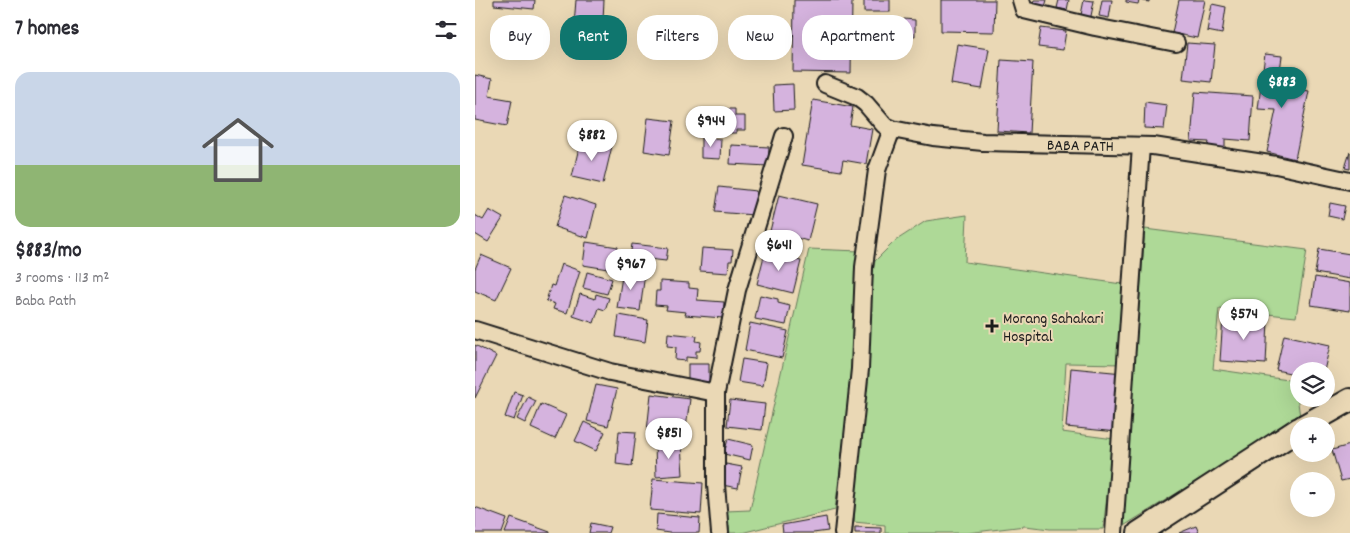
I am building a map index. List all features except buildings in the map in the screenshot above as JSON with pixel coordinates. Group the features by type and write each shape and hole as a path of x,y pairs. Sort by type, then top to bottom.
{"street":[{"path":"1021,0 1024,10 1095,27 1176,42"},
{"path":"825,84 857,97 866,104 884,125 892,129 877,170 864,267 860,369 843,533"},
{"name":"BABA PATH","path":"892,129 933,137 983,142 1153,146 1276,165 1350,181"},
{"path":"720,533 716,484 716,394 737,290 784,136"},
{"path":"1113,533 1141,146"},
{"path":"475,330 609,372 716,394"},
{"path":"1320,417 1350,400"},
{"path":"1139,533 1290,435"}],"green space":[{"path":"967,215 965,262 1129,285 1122,364 1066,363 1062,432 1114,439 1103,529 1050,529 1025,526 967,533 885,533 885,525 854,522 868,302 875,261 895,241 926,221"},
{"path":"1145,229 1307,250 1296,317 1219,309 1213,369 1290,380 1290,407 1299,407 1300,417 1290,417 1290,423 1122,527"},
{"path":"809,249 860,251 852,374 835,510 741,533 730,533 726,511 750,510"}],"place":[{"name":"Morang Sahakari Hospital","path":"992,326"}]}
